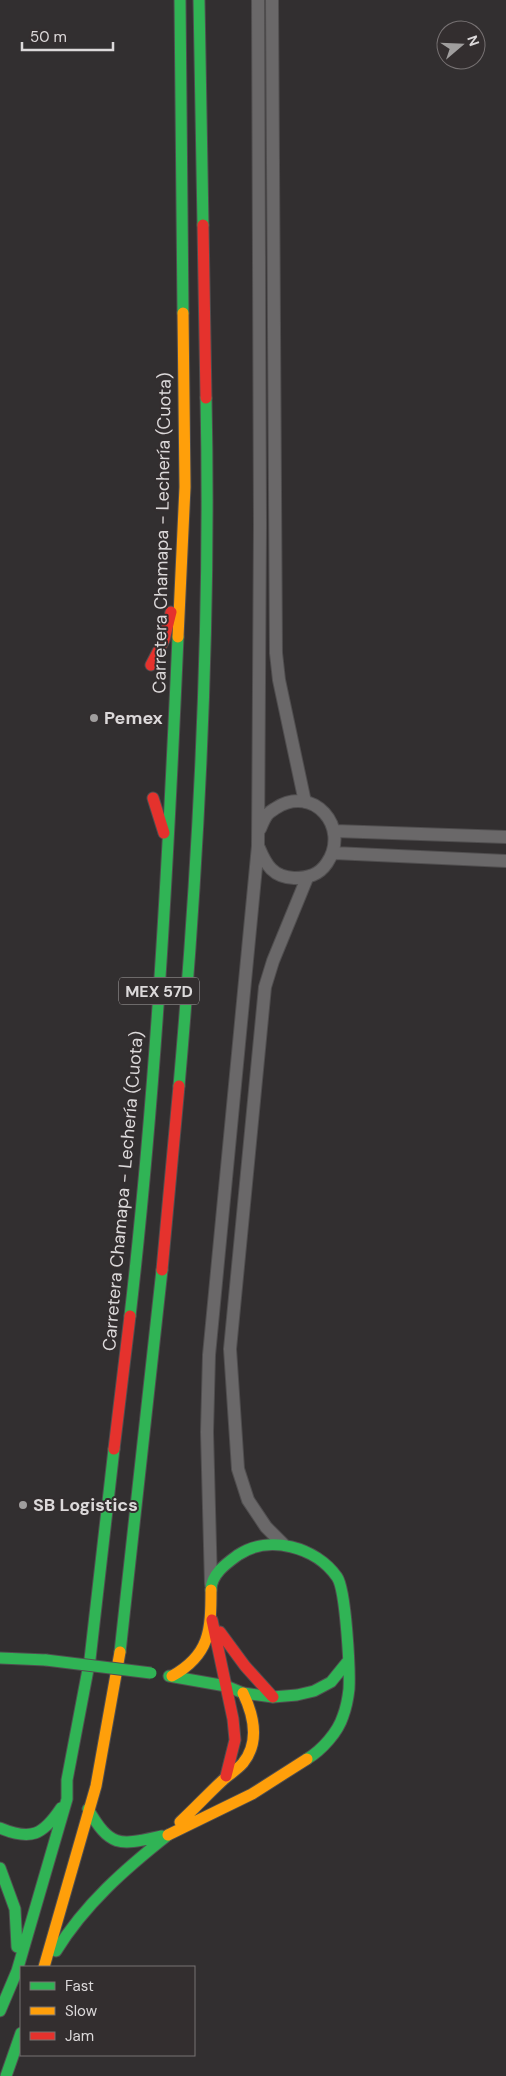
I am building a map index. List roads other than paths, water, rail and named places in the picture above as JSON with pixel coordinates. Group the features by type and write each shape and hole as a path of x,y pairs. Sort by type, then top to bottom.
{"main road":[{"name":"Carretera Chamapa - Lechería (Cuota)","path":"0,2011 17,1971 67,1799 67,1780 90,1659 138,1253 167,884 185,487 180,0"},
{"name":"MEX 57D","path":"46,1966 88,1809 96,1786 118,1668 134,1539 168,1216 184,1018 201,774 208,486 199,0"},
{"path":"151,665 164,640 171,616 176,542 185,487"},
{"path":"153,798 164,831 167,884"},
{"path":"88,1809 100,1830 119,1843 168,1835 252,1794 318,1752 343,1717 349,1690 344,1596 337,1577 320,1560 302,1550 283,1544 261,1546 242,1552 223,1566 211,1584 211,1616 208,1634 201,1652 188,1667 172,1676"},
{"path":"211,1616 233,1719 235,1740 226,1776"},
{"path":"211,1616 230,1649 273,1697"},
{"path":"0,1658 46,1660 172,1676 226,1686 243,1693 273,1697 314,1691 331,1682 348,1661"},
{"path":"47,1966 64,1936 84,1911 136,1860 168,1835 226,1776 242,1764 251,1747 255,1728 252,1710 243,1693"},
{"path":"0,1828 14,1834 27,1835 40,1832 50,1825 67,1799"},
{"path":"0,1868 8,1886 16,1918 17,1971"},
{"path":"6,2076 20,2036"}],"street":[{"path":"211,1584 207,1432 209,1354 258,846 260,505 258,0"},
{"path":"272,0 276,653 279,680 305,802"},
{"path":"258,832 268,813 285,802 305,802 319,807 329,818 335,831 336,842 334,853 323,869 307,878 285,878 267,866 258,846"},
{"path":"335,831 506,837"},
{"path":"334,853 506,861"},
{"path":"283,1544 266,1527 248,1500 238,1469 230,1349 265,987 273,961 307,878"}],"place":[{"name":"Pemex","path":"94,718"},
{"name":"SB Logistics","path":"23,1505"}]}
